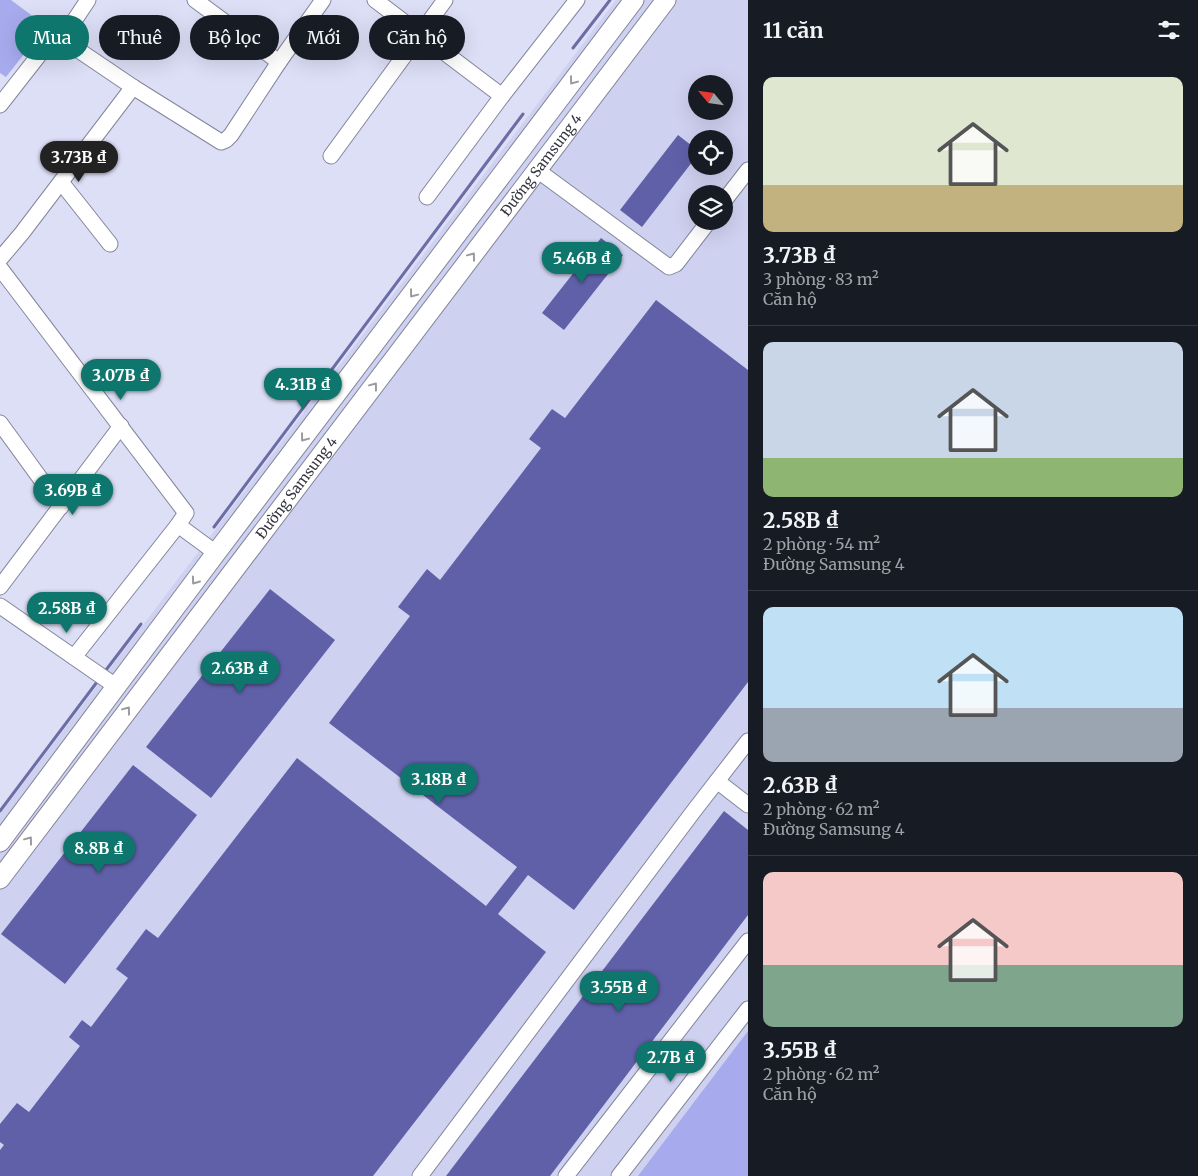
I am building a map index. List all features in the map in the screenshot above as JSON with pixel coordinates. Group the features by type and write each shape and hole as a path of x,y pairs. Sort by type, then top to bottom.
{"main road":[{"name":"Đường Samsung 4","path":"0,842 634,0"},
{"name":"Đường Samsung 4","path":"0,879 666,0"},
{"path":"596,50 616,66"},
{"path":"518,155 537,170"},
{"path":"272,480 291,495"},
{"path":"216,553 236,567"}],"street":[{"path":"78,15 88,0"},
{"path":"195,0 279,62"},
{"path":"89,57 222,142 230,135 323,0"},
{"path":"375,0 395,15"},
{"path":"434,15 445,0"},
{"path":"427,197 502,96 577,0"},
{"path":"0,105 36,60"},
{"path":"331,156 400,60"},
{"path":"455,60 502,96"},
{"path":"0,258 22,233 133,87"},
{"path":"537,170 669,267 676,264 702,230"},
{"path":"733,190 748,170"},
{"path":"61,182 110,244"},
{"path":"0,268 186,513 74,657"},
{"path":"0,423 61,507"},
{"path":"0,587 121,426"},
{"path":"178,525 216,553"},
{"path":"0,606 117,687"},
{"path":"420,1176 748,741"},
{"path":"717,781 748,805"},
{"path":"566,1176 748,941"},
{"path":"619,1176 748,1009"}],"shaded area":[{"path":"0,0 11,0 31,15 15,15 15,60 19,60 6,77 0,73"},
{"path":"616,0 748,0 748,1176 0,1176 0,814"},
{"path":"748,1031 748,1176 638,1176"}],"building":[{"path":"678,135 688,143 688,167 642,227 620,210"},
{"path":"601,238 623,255 564,330 542,313"},
{"path":"656,300 748,370 748,682 574,910 528,875 498,914 546,952 373,1176 0,1176 0,1150 4,1145 0,1142 0,1124 17,1103 29,1112 80,1046 69,1037 82,1020 91,1027 128,978 116,969 146,929 158,938 297,758 486,906 517,867 329,723 410,616 398,607 427,569 440,580 541,448 529,439 552,409 565,418"},
{"path":"270,589 335,640 211,798 146,747"},
{"path":"133,765 197,815 65,984 1,934"},
{"path":"724,811 748,830 748,915 550,1176 446,1176"}],"waterway":[{"path":"573,48 610,0"},
{"path":"214,527 523,114"},
{"path":"106,670 141,624"},
{"path":"0,811 97,682"}]}
